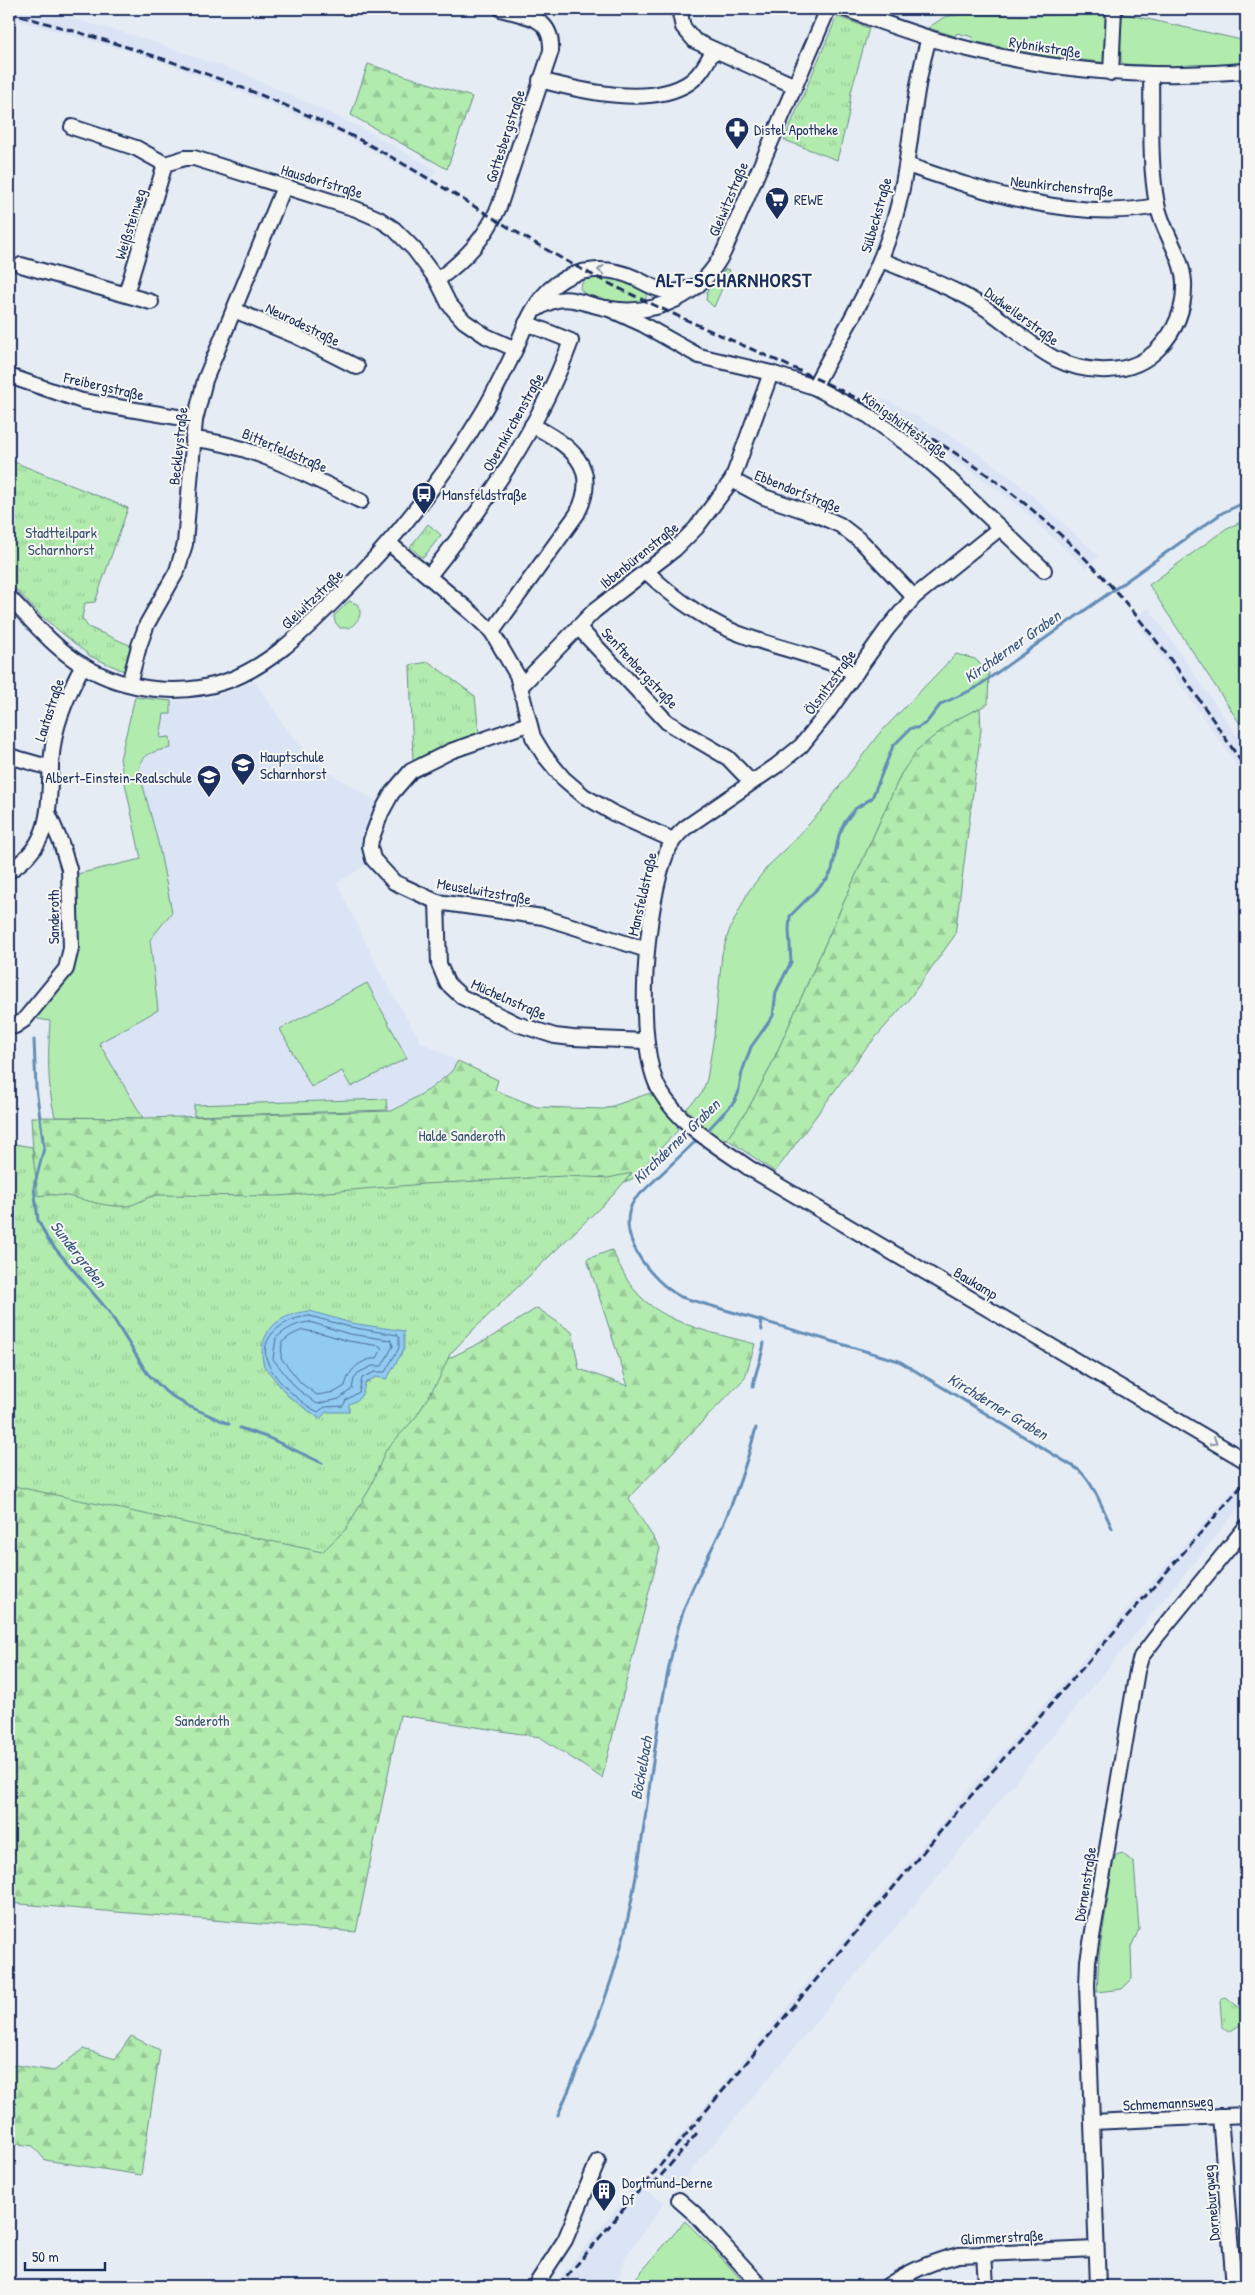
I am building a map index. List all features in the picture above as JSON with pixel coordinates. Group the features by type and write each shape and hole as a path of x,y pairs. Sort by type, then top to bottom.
{"street":[{"path":"501,9 537,14 546,26 552,40 551,51 540,80"},
{"path":"679,9 682,27 695,41 713,51 795,86"},
{"name":"Gleiwitzstraße","path":"534,310 559,298 581,301 607,308 634,310 654,308 687,296 709,276 720,259 828,9"},
{"name":"Rybnikstraße","path":"845,9 929,38 1007,58 1065,68 1151,75 1246,71"},
{"path":"1111,73 1114,9"},
{"name":"Sülbeckstraße","path":"814,387 881,260 893,227 907,166 921,68 929,38"},
{"name":"Gottesbergstraße","path":"436,280 464,258 489,229 540,80 616,95 657,94 690,82 704,66 713,51"},
{"name":"Dudweilerstraße","path":"881,260 949,287 976,302 1035,347 1060,363 1090,371 1118,370 1134,366 1156,351 1170,335 1181,310 1184,283 1180,261 1157,206 1154,186 1151,75"},
{"path":"72,128 136,148 165,164"},
{"name":"Hausdorfstraße","path":"165,164 186,158 194,158 356,209 379,219 394,228 414,249 436,280 449,304 468,325 486,336 515,349"},
{"name":"Weißsteinweg","path":"126,294 165,164"},
{"name":"Neunkirchenstraße","path":"907,166 978,190 1032,202 1108,209 1157,206"},
{"name":"Beckleystraße","path":"129,684 147,624 177,571 186,544 195,420 205,380 284,187"},
{"path":"21,265 151,302"},
{"name":"Gleiwitzstraße","path":"9,597 45,633 83,665 129,684 164,690 195,688 229,680 275,655 316,619 390,544 458,452 488,404 540,298 557,283 589,270 610,270 675,292 696,286"},
{"path":"574,275 576,294 581,301"},
{"path":"648,284 659,327 670,340"},
{"name":"Königshüttestraße","path":"607,308 642,324 699,356 771,373 814,387 869,416 922,455 1044,570"},
{"name":"Neurodestraße","path":"234,310 296,336 358,367"},
{"name":"Obernkirchenstraße","path":"429,576 482,507 516,455 552,389 571,341 526,324"},
{"name":"Ibbenbürenstraße","path":"520,687 578,627 610,598 692,533 718,501 732,480 771,373"},
{"name":"Freibergstraße","path":"9,376 82,401 195,420"},
{"path":"492,632 577,514 584,492 583,471 577,457 568,446 532,425"},
{"name":"Bitterfeldstraße","path":"193,440 232,445 266,458 361,501"},
{"name":"Ebbendorfstraße","path":"732,480 764,497 820,516 840,525 862,542 914,597"},
{"name":"Ölsnitzstraße","path":"673,840 685,828 784,760 811,736 887,629 914,597 1000,528"},
{"name":"Mansfeldstraße","path":"390,544 492,632 512,663 520,687 528,724 544,755 572,786 598,804 630,822 673,840 660,874 647,950 646,1041 650,1063 662,1093 676,1111 693,1127"},
{"path":"646,571 656,581 699,612 729,629 751,638 833,662 856,673"},
{"name":"Senftenbergstraße","path":"578,627 667,722 728,758 750,782"},
{"name":"Lautastraße","path":"9,871 29,856 38,843 49,815 51,768 57,729 83,665"},
{"name":"Meuselwitzstraße","path":"528,724 451,750 411,771 392,793 381,812 371,840 370,847 373,860 394,882 438,902 543,917 647,950"},
{"path":"9,756 51,768"},
{"name":"Sanderoth","path":"9,1026 15,1026 24,1020 66,969 71,948 69,869 61,843 49,815"},
{"name":"Müchelnstraße","path":"438,902 439,964 447,983 462,997 517,1024 555,1036 646,1041"},
{"name":"Baukamp","path":"693,1127 775,1184 1184,1426 1245,1460"},
{"name":"Dörnenstraße","path":"1098,2286 1087,1986 1088,1962 1137,1671 1141,1657 1246,1527"},
{"name":"Schmemannsweg","path":"1092,2122 1246,2115"},
{"name":"Dorneburgweg","path":"1220,2116 1234,2286"},
{"path":"536,2286 564,2240 598,2161"},
{"path":"679,2200 695,2214 761,2286"},
{"name":"Glimmerstraße","path":"887,2286 919,2267 959,2255 1096,2249"},
{"path":"984,2253 986,2286"}],"shaded area":[{"path":"9,9 39,9 139,37 247,75 362,128 436,170 429,182 349,138 249,95 152,58 9,18"},
{"path":"878,398 893,403 965,444 1017,482 1099,556 1086,568 1008,497 962,465 872,410"},
{"path":"1149,608 1246,749 1246,778 1133,617"},
{"path":"255,681 285,727 319,766 377,802 364,837 366,865 337,883 383,978 421,1042 458,1061 451,1072 430,1089 392,1111 143,1118 99,1043 158,1010 150,940 172,912 158,842 139,771 140,764 149,753 158,750 164,714 171,714 171,701 208,699"},
{"path":"1246,1475 1246,1499 931,1885 680,2184 676,2187 651,2170 978,1779"},
{"path":"635,2186 665,2202 626,2256 616,2286 553,2286"}],"green space":[{"path":"1092,13 1110,18 1107,63 1046,56 972,41 973,37 957,33 955,36 928,28 944,17 964,14 1034,16"},
{"path":"1120,13 1246,41 1246,62 1210,66 1123,64 1121,61"},
{"path":"838,17 869,28 851,92 848,118 837,160 784,140"},
{"path":"368,64 472,97 447,169 351,115"},
{"path":"725,269 730,270 714,307 706,300 707,291 716,283"},
{"path":"586,277 614,278 636,284 643,288 646,295 643,304 607,303 590,298 583,293 580,287"},
{"name":"Stadtteilpark Scharnhorst","path":"9,460 128,508 95,602 85,603 82,618 88,627 134,647 126,672 90,656 40,615 9,582"},
{"path":"1246,520 1246,733 1149,585 1227,528"},
{"path":"428,524 441,535 423,558 410,547"},
{"path":"349,601 357,604 360,611 359,618 349,628 340,628 335,622 334,616"},
{"path":"956,654 975,659 989,672 988,704 953,721 901,774 769,1070 748,1109 727,1139 717,1137 686,1109 702,1093 707,1079 714,1036 722,954 729,931 748,892 768,866 821,811 878,735"},
{"path":"429,662 475,696 479,734 413,762 410,665"},
{"path":"135,697 171,701 171,714 164,714 160,738 170,737 171,748 150,754 143,760 139,771 158,842 172,912 150,940 158,1010 99,1043 143,1118 55,1117 49,1069 50,1021 38,1019 36,1012 68,972 73,875 141,859 120,759"},
{"path":"980,708 981,729 955,935 909,999 863,1052 775,1172 727,1139 748,1109 769,1070 901,774 917,750 953,721"},
{"path":"367,983 407,1058 351,1087 342,1071 311,1087 280,1029"},
{"name":"Halde Sanderoth","path":"458,1061 498,1080 495,1090 537,1107 604,1109 653,1092 677,1123 678,1130 632,1179 601,1191 290,1208 36,1206 31,1117 143,1118 392,1111 430,1089 451,1072"},
{"path":"386,1099 387,1110 194,1116 194,1105"},
{"path":"9,1143 32,1147 38,1196 66,1196 99,1204 117,1206 130,1205 158,1195 279,1196 424,1184 565,1176 608,1178 632,1173 612,1196 450,1354 438,1381 416,1417 386,1450 369,1490 346,1529 322,1552 9,1485"},
{"name":"Sanderoth","path":"612,1250 628,1281 639,1295 653,1307 685,1324 755,1344 745,1378 628,1498 660,1548 602,1778 540,1737 400,1715 356,1932 9,1903 9,1481 433,1366 488,1339 537,1308 572,1332 579,1369 628,1386 587,1259"},
{"path":"1122,1853 1134,1863 1139,1929 1131,1947 1132,1979 1122,1989 1097,1992 1099,1956 1113,1864 1116,1855"},
{"path":"1226,1997 1246,2013 1246,2021 1229,2032 1222,2026 1220,2001"},
{"path":"131,2036 160,2050 141,2175 45,2160 33,2146 9,2143 9,2064 54,2071 83,2049 115,2059"},
{"path":"685,2221 717,2253 747,2286 629,2286"}],"water":[{"path":"310,1311 351,1323 404,1331 404,1349 387,1379 376,1377 365,1383 361,1396 349,1404 349,1412 326,1412 320,1419 288,1396 264,1366 262,1354 266,1335 272,1327 288,1316"}],"waterway":[{"name":"Kirchderner Graben","path":"706,1132 734,1102 751,1047 773,1016 776,992 791,962 790,916 827,879 832,870 839,835 845,822 855,809 872,798 893,746 911,728 917,728 926,723 941,704 974,689 1222,513 1246,502"},
{"name":"Sundergraben","path":"34,1040 36,1088 44,1148 34,1187 38,1220 48,1240 110,1313 147,1373 166,1392 186,1405 229,1424"},
{"name":"Kirchderner Graben","path":"699,1138 635,1199 629,1212 628,1226 632,1241 638,1255 658,1280 669,1290 681,1297 899,1361 1079,1470 1094,1490 1112,1528"},
{"name":"Böckelbach","path":"760,1321 762,1330"},
{"name":"Böckelbach","path":"753,1387 764,1343"},
{"name":"Sundergraben","path":"240,1428 269,1438 322,1463"},
{"name":"Böckelbach","path":"558,2115 604,2001 625,1931 633,1894 662,1706 681,1618 691,1591 733,1501 756,1428"}],"railway":[{"path":"9,13 143,52 230,83 316,119 387,154 583,270 673,314 856,398 944,446 1028,506 1054,528 1103,577 1173,663 1246,769"},
{"path":"559,2286 955,1814 1246,1481"},
{"path":"653,2185 697,2133"}],"place":[{"name":"Distel Apotheke","path":"737,150"},
{"name":"REWE","path":"777,220"},
{"name":"Mansfeldstraße","path":"424,515"},
{"name":"Hauptschule Scharnhorst","path":"243,786"},
{"name":"Albert-Einstein-Realschule","path":"209,798"},
{"name":"Dortmund-Derne Df","path":"604,2212"}],"district":[{"name":"ALT-SCHARNHORST","path":"734,279"}]}
